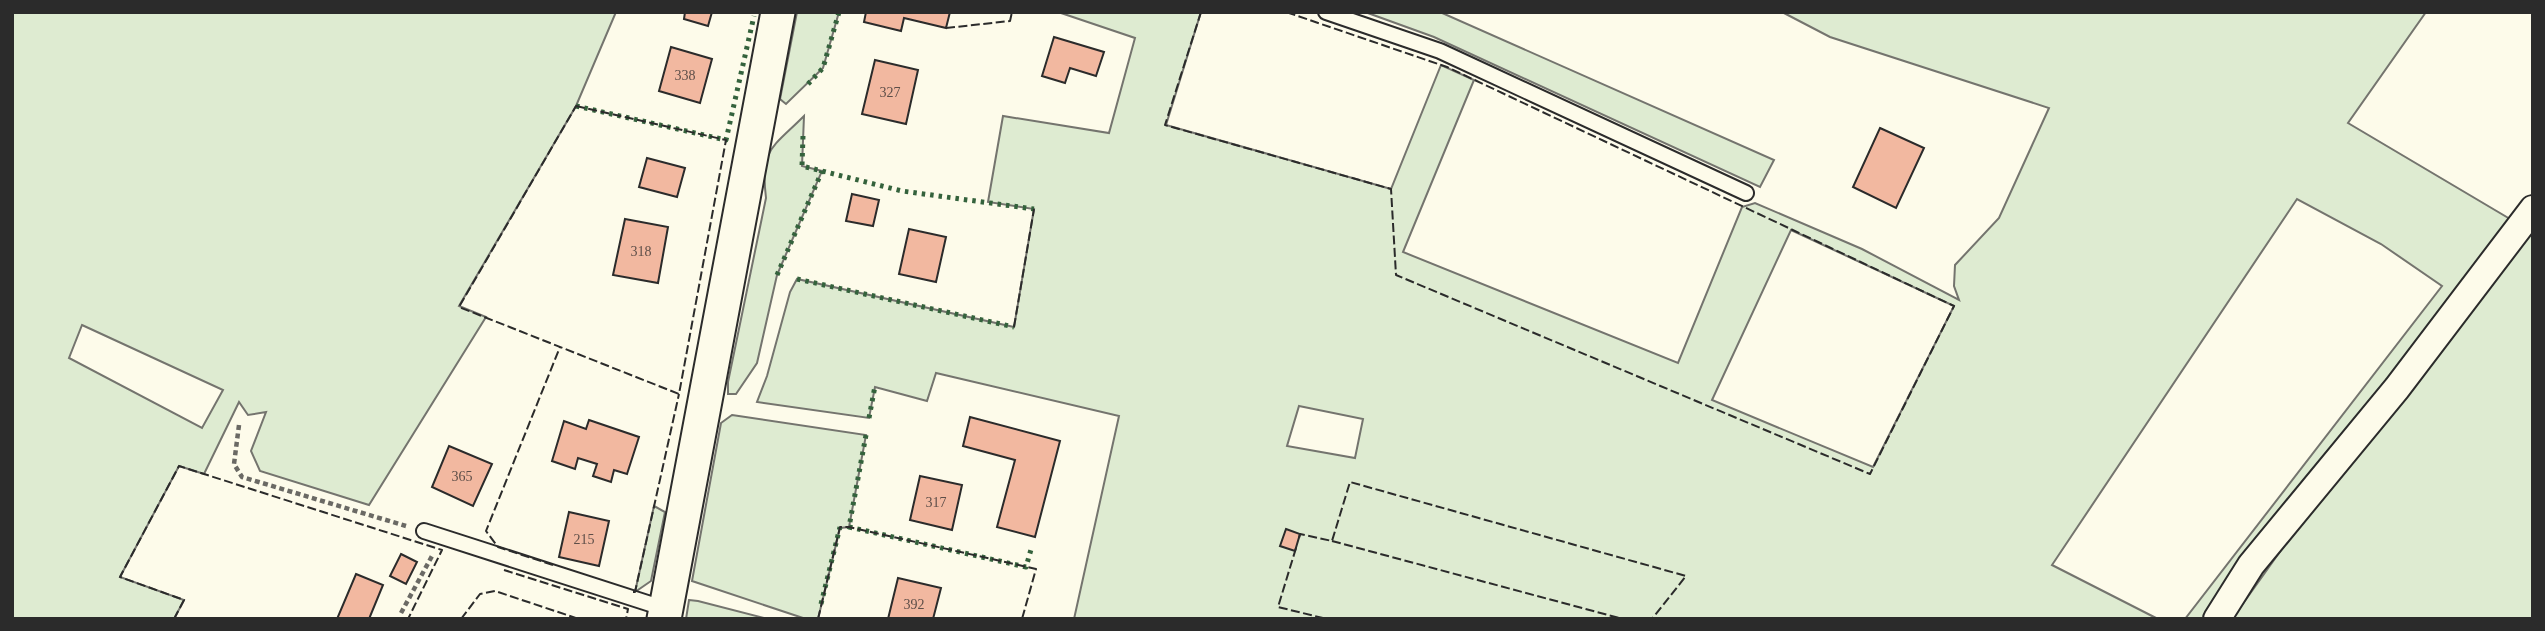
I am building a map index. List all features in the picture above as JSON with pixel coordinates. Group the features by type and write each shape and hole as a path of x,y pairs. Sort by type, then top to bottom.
{"street":[{"path":"665,614 778,12"},
{"path":"2217,619 2251,565 2397,388 2533,209"}],"lane":[{"path":"1326,12 1440,51 1746,193"},
{"path":"424,531 665,614"}],"path":[{"path":"239,425 234,464 242,477 424,531"},
{"path":"401,613 441,537"}],"green space":[{"path":"12,12 616,12 576,106 459,306 486,317 369,505 260,471 251,451 266,412 248,415 239,402 204,474 179,466 120,577 184,600 174,619 12,619","holes":["82,325 223,390 202,428 69,358"]},
{"path":"797,12 839,12 823,68 786,104 780,99"},
{"path":"1058,12 1201,12 1166,125 1391,189 1441,65 1474,80 1403,252 1678,363 1742,207 1755,203 1862,249 1959,300 1954,286 1955,265 1999,218 2049,108 1830,37 1782,12 2426,12 2348,123 2510,219 2206,619 2185,619 2442,286 2381,244 2297,199 2052,565 2158,619 1074,619 1119,416 936,373 927,401 875,387 869,418 757,402 767,376 790,292 797,279 1014,327 1034,209 988,202 1003,116 1109,133 1135,38","holes":["1791,230 1954,306 1873,467 1712,400","1299,406 1363,419 1355,458 1287,446"]},
{"path":"1365,12 1440,12 1774,160 1760,187 1434,37"},
{"path":"804,116 802,166 822,171 777,275 757,363 736,394 728,394 728,382 766,198 767,159 776,144"},
{"path":"2533,227 2533,619 2232,619 2284,546"},
{"path":"732,415 866,435 849,527 840,528 818,619 806,619 692,581 721,423"},
{"path":"654,506 665,512 651,581 635,592"},
{"path":"689,600 698,601 768,619 686,619"}],"building":[{"path":"685,12 712,12 708,26 684,19"},
{"path":"866,12 950,12 946,28 904,18 901,31 864,22"},
{"path":"1054,37 1104,52 1096,76 1070,68 1065,83 1042,76"},
{"path":"671,47 712,59 700,103 659,91"},
{"path":"875,60 918,70 906,124 862,114"},
{"path":"1880,128 1924,148 1896,208 1853,187"},
{"path":"647,158 685,168 677,197 639,187"},
{"path":"852,194 879,200 873,226 846,221"},
{"path":"625,219 668,227 658,283 613,275"},
{"path":"909,229 946,237 936,282 899,274"},
{"path":"970,417 1060,441 1035,537 997,527 1015,460 963,446"},
{"path":"589,420 639,437 627,474 614,470 611,482 593,476 597,464 578,458 575,469 552,461 564,421 586,429"},
{"path":"449,446 492,464 473,506 432,487"},
{"path":"920,476 962,485 952,530 910,520"},
{"path":"569,512 609,521 599,566 559,557"},
{"path":"1286,529 1300,534 1295,551 1280,546"},
{"path":"401,554 417,562 406,584 390,576"},
{"path":"356,574 383,585 369,619 337,619"},
{"path":"898,578 941,588 933,619 888,619"}],"hedge":[{"path":"808,84 823,68 839,12"},
{"path":"576,106 726,140 754,16"},
{"path":"803,136 802,166 902,191 1034,209"},
{"path":"777,275 822,171"},
{"path":"797,279 1014,327"},
{"path":"869,418 875,386"},
{"path":"866,435 849,527 1026,567 1032,546"},
{"path":"821,604 840,527"}],"fence":[{"path":"946,28 1010,21 1012,12"},
{"path":"1201,12 1165,125 1391,189 1396,275 1870,474 1954,306 1447,67 1286,12"},
{"path":"576,106 726,140 679,394 459,307 576,106"},
{"path":"1014,327 1034,209"},
{"path":"553,565 498,547 486,531 560,347"},
{"path":"633,592 679,394"},
{"path":"174,619 184,600 120,577 179,466 442,550 408,619"},
{"path":"1299,538 1300,534 1332,541 1350,482 1686,576 1652,619"},
{"path":"818,619 840,527 1036,569 1022,619"},
{"path":"1332,541 1623,619"},
{"path":"1296,548 1278,607 1327,619"},
{"path":"504,570 628,609 626,619"},
{"path":"461,619 480,594 495,591 579,619"}]}
